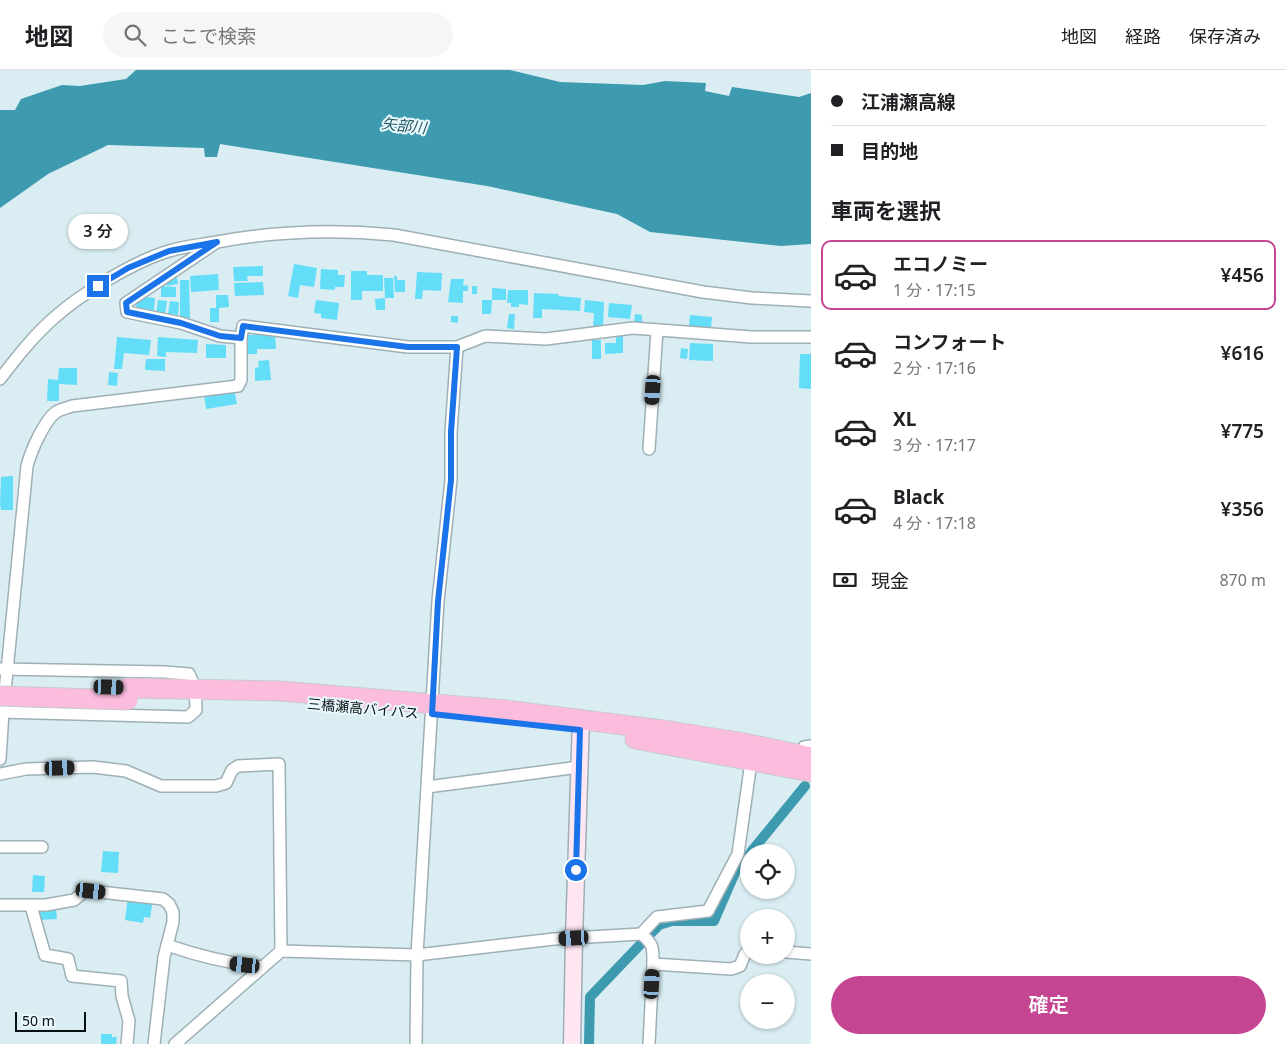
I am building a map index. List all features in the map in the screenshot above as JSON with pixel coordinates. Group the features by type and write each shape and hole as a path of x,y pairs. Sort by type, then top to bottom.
{"highway":[{"name":"三橋瀬高バイパス","path":"3,674 127,694 432,709 506,710 664,743 753,753 808,753"},
{"name":"三橋瀬高バイパス","path":"1,707 127,694"},
{"name":"三橋瀬高バイパス","path":"753,753 811,772"}],"main road":[{"path":"572,1044 580,725"}],"street":[{"path":"0,379 24,348 56,316 89,292 128,268 148,258 178,248 235,238 285,233 359,232 394,235 703,292 752,298 811,301"},
{"path":"217,242 126,303 127,312 181,323 220,336 241,338"},
{"path":"0,759 3,674 26,466 30,453 50,419 57,412 72,406 238,386 241,380 241,338 243,326 408,347 457,347 485,336 546,339 633,328 751,337 811,337"},
{"path":"649,449 657,330"},
{"path":"416,1044 417,955 438,601 451,480 451,432 457,347"},
{"path":"1,707 188,717 196,710 194,682 189,674 165,672 3,674"},
{"path":"645,936 657,917 708,911 738,854 753,753"},
{"path":"0,774 26,769 93,767 126,771 161,786 216,786 226,783 232,770 238,766 279,764 281,951"},
{"path":"428,786 579,767"},
{"path":"0,847 42,847"},
{"path":"0,905 31,906 74,900 84,892 91,891 163,899 169,904 173,912 164,957 154,1044"},
{"path":"31,906 45,955 68,959 72,976 121,981 122,996 129,1021 127,1044"},
{"path":"174,1044 281,951 417,955 574,938 645,936"},
{"path":"645,936 653,947 649,1044"},
{"path":"167,945 198,956 228,963 262,967"},
{"path":"795,953 811,954"},
{"path":"653,964 731,969 741,964"}],"water":[{"name":"矢部川","path":"136,70 510,70 560,82 643,85 665,81 706,83 705,91 729,96 732,87 799,97 811,93 811,244 781,246 650,232 617,214 487,186 220,144 217,157 205,157 204,148 108,145 48,174 0,208 0,110 15,110 21,99 62,85 80,86 126,79"}],"building":[{"path":"294,264 317,268 314,287 300,285 298,298 288,296"},
{"path":"263,266 263,276 247,276 248,281 234,281 233,267"},
{"path":"321,269 338,270 338,275 345,275 344,287 335,287 335,290 320,289"},
{"path":"351,271 367,271 367,275 383,275 383,291 362,291 362,300 351,300"},
{"path":"417,272 442,273 441,291 423,290 422,299 415,299"},
{"path":"218,274 219,290 191,292 190,276"},
{"path":"394,276 397,276 397,280 405,280 405,292 395,292"},
{"path":"177,277 178,284 167,286 166,279"},
{"path":"384,278 393,278 394,298 385,298"},
{"path":"451,279 464,279 463,285 468,286 468,291 463,291 463,303 448,302"},
{"path":"180,280 189,280 190,318 180,318"},
{"path":"263,282 264,295 235,296 234,283"},
{"path":"161,286 176,287 176,297 161,297"},
{"path":"472,286 477,286 477,294 472,294"},
{"path":"492,288 506,289 506,300 492,300"},
{"path":"508,290 528,290 528,305 519,304 519,307 511,307 511,303 507,303"},
{"path":"534,293 559,294 558,296 581,298 580,311 542,309 542,318 533,318"},
{"path":"216,295 228,295 229,307 219,308 219,322 210,322 210,308 216,308"},
{"path":"137,296 155,298 154,311 136,309"},
{"path":"385,298 385,310 376,310 375,299"},
{"path":"158,300 167,301 165,315 156,314"},
{"path":"316,300 339,303 337,320 321,318 321,314 314,313"},
{"path":"482,300 492,300 491,314 482,314"},
{"path":"585,300 604,302 603,329 593,329 594,313 584,312"},
{"path":"170,301 179,302 178,315 168,314"},
{"path":"609,303 632,305 630,319 608,317"},
{"path":"509,314 515,314 514,329 507,328"},
{"path":"635,314 642,315 642,325 634,324"},
{"path":"690,315 712,317 711,328 689,326"},
{"path":"451,316 458,316 458,323 451,322"},
{"path":"275,334 276,349 257,349 257,354 246,354 246,335"},
{"path":"616,336 623,336 623,353 605,354 605,343 616,343"},
{"path":"117,337 151,340 149,355 124,353 122,369 114,369"},
{"path":"158,337 198,340 197,353 166,352 166,357 157,356"},
{"path":"592,340 601,340 601,359 592,359"},
{"path":"690,343 713,344 713,361 689,360"},
{"path":"206,344 226,345 226,358 206,358"},
{"path":"681,348 688,349 687,359 680,358"},
{"path":"800,354 811,354 811,389 799,388"},
{"path":"146,359 165,359 165,371 145,370"},
{"path":"269,360 271,380 255,381 255,368 259,367 258,361"},
{"path":"59,368 77,368 77,385 59,384 59,401 47,401 48,379 58,380"},
{"path":"109,372 118,373 117,386 108,385"},
{"path":"234,389 237,404 206,409 204,394"},
{"path":"13,476 13,510 1,510 1,477"},
{"path":"103,851 119,852 118,873 101,872"},
{"path":"33,875 45,876 44,892 32,892"},
{"path":"128,897 153,900 150,918 144,917 143,923 125,920"},
{"path":"39,909 56,909 57,919 39,920"},
{"path":"101,1034 112,1034 112,1037 117,1037 116,1044 101,1044"}],"waterway":[{"path":"758,844 805,786"},
{"path":"589,1044 590,997 659,925 672,921 714,921 740,865"}],"route":[{"path":"98,286 148,258 178,248 217,242 126,303 127,312 181,323 220,336 241,338 243,326 408,347 457,347 451,432 451,480 438,601 432,714 580,730 576,870"}]}
